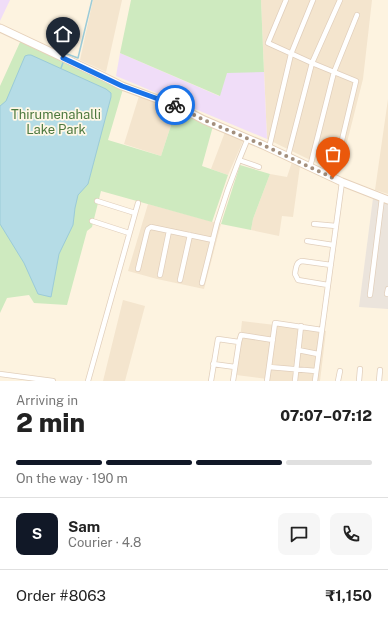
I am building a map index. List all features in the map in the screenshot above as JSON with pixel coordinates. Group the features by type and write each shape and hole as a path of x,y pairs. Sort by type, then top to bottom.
{"street":[{"path":"286,0 268,43 356,81 333,178"},
{"path":"269,148 291,54 313,0"},
{"path":"288,156 312,63 340,0"},
{"path":"310,167 334,72 357,15"},
{"path":"0,28 122,86 178,107 204,120 288,156 333,178 385,199 370,295"},
{"path":"202,284 217,223 248,138"},
{"path":"239,160 259,167"},
{"path":"315,381 342,182"},
{"path":"97,201 135,213"},
{"path":"88,381 138,203"},
{"path":"92,221 129,233"},
{"path":"314,224 336,226"},
{"path":"138,269 148,229 151,227 213,240"},
{"path":"160,275 169,231"},
{"path":"180,280 190,236"},
{"path":"307,241 333,245"},
{"path":"328,285 298,280 295,274 297,263 299,261 330,264"},
{"path":"267,381 275,323 322,330"},
{"path":"295,381 301,326"},
{"path":"233,381 241,334 273,340"},
{"path":"211,381 218,339 239,342"},
{"path":"298,350 318,354"},
{"path":"213,364 235,367"},
{"path":"269,367 316,371"},
{"path":"359,381 360,369"},
{"path":"338,381 340,370"},
{"path":"379,381 380,370"},
{"path":"0,374 53,381"}],"shaded area":[{"path":"0,0 10,0 0,21"},
{"path":"93,0 122,0 106,72 80,60"},
{"path":"261,0 372,0 363,79 339,174 267,139"},
{"path":"120,53 219,96 227,72 264,72 267,139 116,76"},
{"path":"139,96 176,110 161,156 124,144"},
{"path":"388,99 388,194 375,190"},
{"path":"225,132 244,139 228,175 211,169"},
{"path":"292,162 300,166 293,217 282,216 279,236 251,230 253,219 270,174 287,177"},
{"path":"373,198 388,204 388,309 359,307"},
{"path":"148,204 221,224 204,289 128,271"},
{"path":"123,300 145,306 125,381 103,381"},
{"path":"242,321 326,331 320,381 267,381 267,379 236,375"}],"green space":[{"path":"131,0 261,0 264,72 227,73 220,96 120,53"},
{"name":"Thirumenahalli Lake Park","path":"21,40 123,89 108,140 161,156 176,110 213,126 202,166 228,175 212,222 101,191 92,227 87,231 67,305 34,303 29,295 7,298 0,313 0,86"},
{"path":"240,165 270,174 253,219 251,230 221,224"}],"water":[{"name":"Thirumenahalli Lake Park","path":"28,55 106,89 111,93 88,184 78,195 73,225 59,254 51,297 38,294 24,263 0,224 0,106 6,101 25,56"}],"waterway":[{"path":"66,57 67,54 78,58 92,0"},
{"path":"61,68 64,60"}],"way so far":[{"path":"175,105 204,120 263,145 333,178"}],"route":[{"path":"63,58 122,86 175,105"}]}
